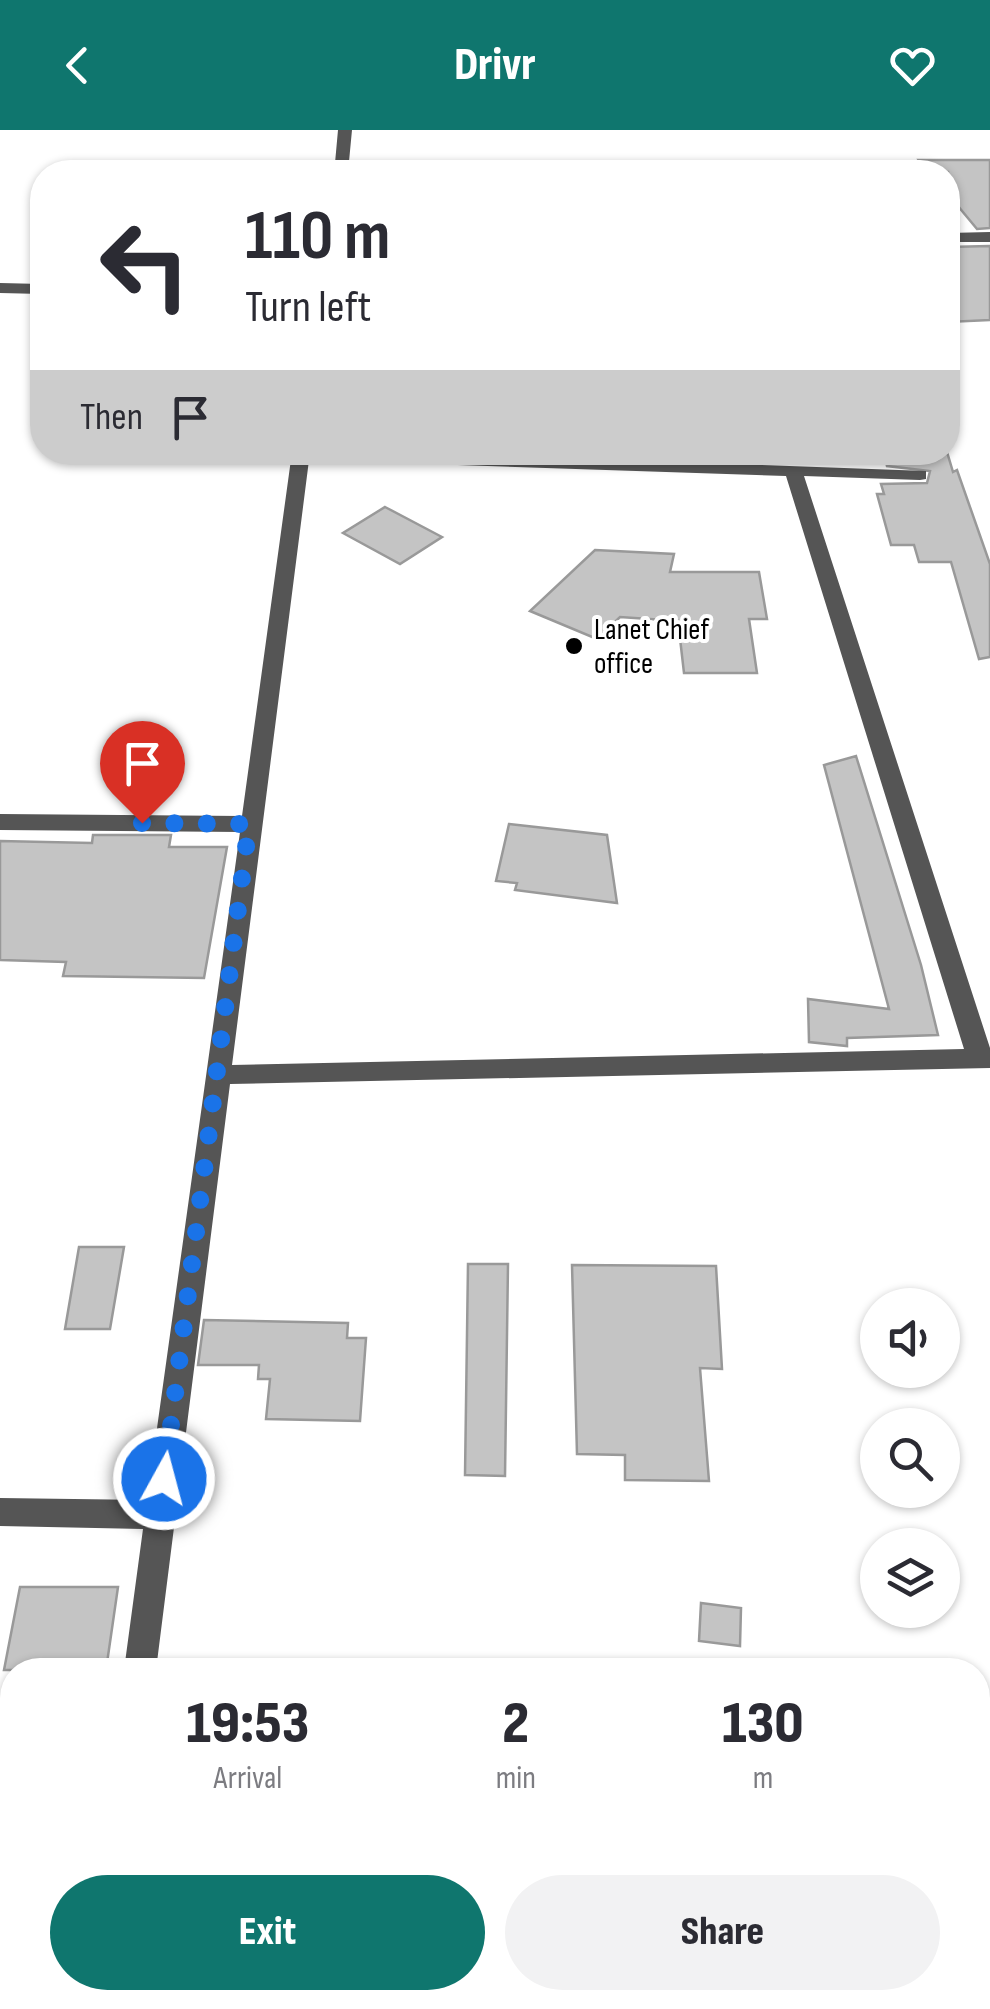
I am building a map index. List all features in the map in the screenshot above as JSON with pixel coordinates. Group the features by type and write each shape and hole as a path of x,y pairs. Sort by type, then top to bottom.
{"street":[{"path":"342,160 345,130"},
{"path":"960,238 990,237"},
{"path":"0,288 30,289"},
{"path":"142,1658 299,465"},
{"path":"629,465 920,475"},
{"path":"217,1075 984,1058 793,471"},
{"path":"0,822 249,824"},
{"path":"0,1512 160,1515"}],"building":[{"path":"960,160 990,160 990,228 977,229 960,208"},
{"path":"990,246 990,320 960,321 960,247"},
{"path":"951,465 953,472 957,470 990,564 990,657 979,659 951,562 919,562 914,545 891,545 877,494 884,494 881,484 927,483 930,471 887,466"},
{"path":"385,507 442,537 400,564 343,533"},
{"path":"595,550 674,554 670,572 759,572 767,619 749,619 757,673 684,673 678,621 620,617 597,639 530,611"},
{"path":"856,756 921,965 938,1035 847,1038 847,1046 809,1042 808,999 889,1009 824,765"},
{"path":"509,824 607,835 617,903 515,890 517,883 496,881"},
{"path":"93,835 171,835 169,847 227,847 204,978 63,976 66,962 0,960 0,841 92,843"},
{"path":"79,1247 124,1247 110,1329 65,1329"},
{"path":"468,1264 508,1264 505,1476 465,1475"},
{"path":"572,1265 716,1266 722,1369 700,1368 709,1481 625,1480 625,1455 577,1454"},
{"path":"204,1320 348,1323 347,1338 366,1338 360,1421 266,1419 270,1379 258,1379 259,1365 198,1365"},
{"path":"20,1587 118,1587 108,1658 6,1658"},
{"path":"701,1603 741,1608 740,1646 699,1641"}],"place":[{"name":"Lanet Chief office","path":"574,646"}],"route":[{"path":"142,823 249,824 164,1479"}]}
